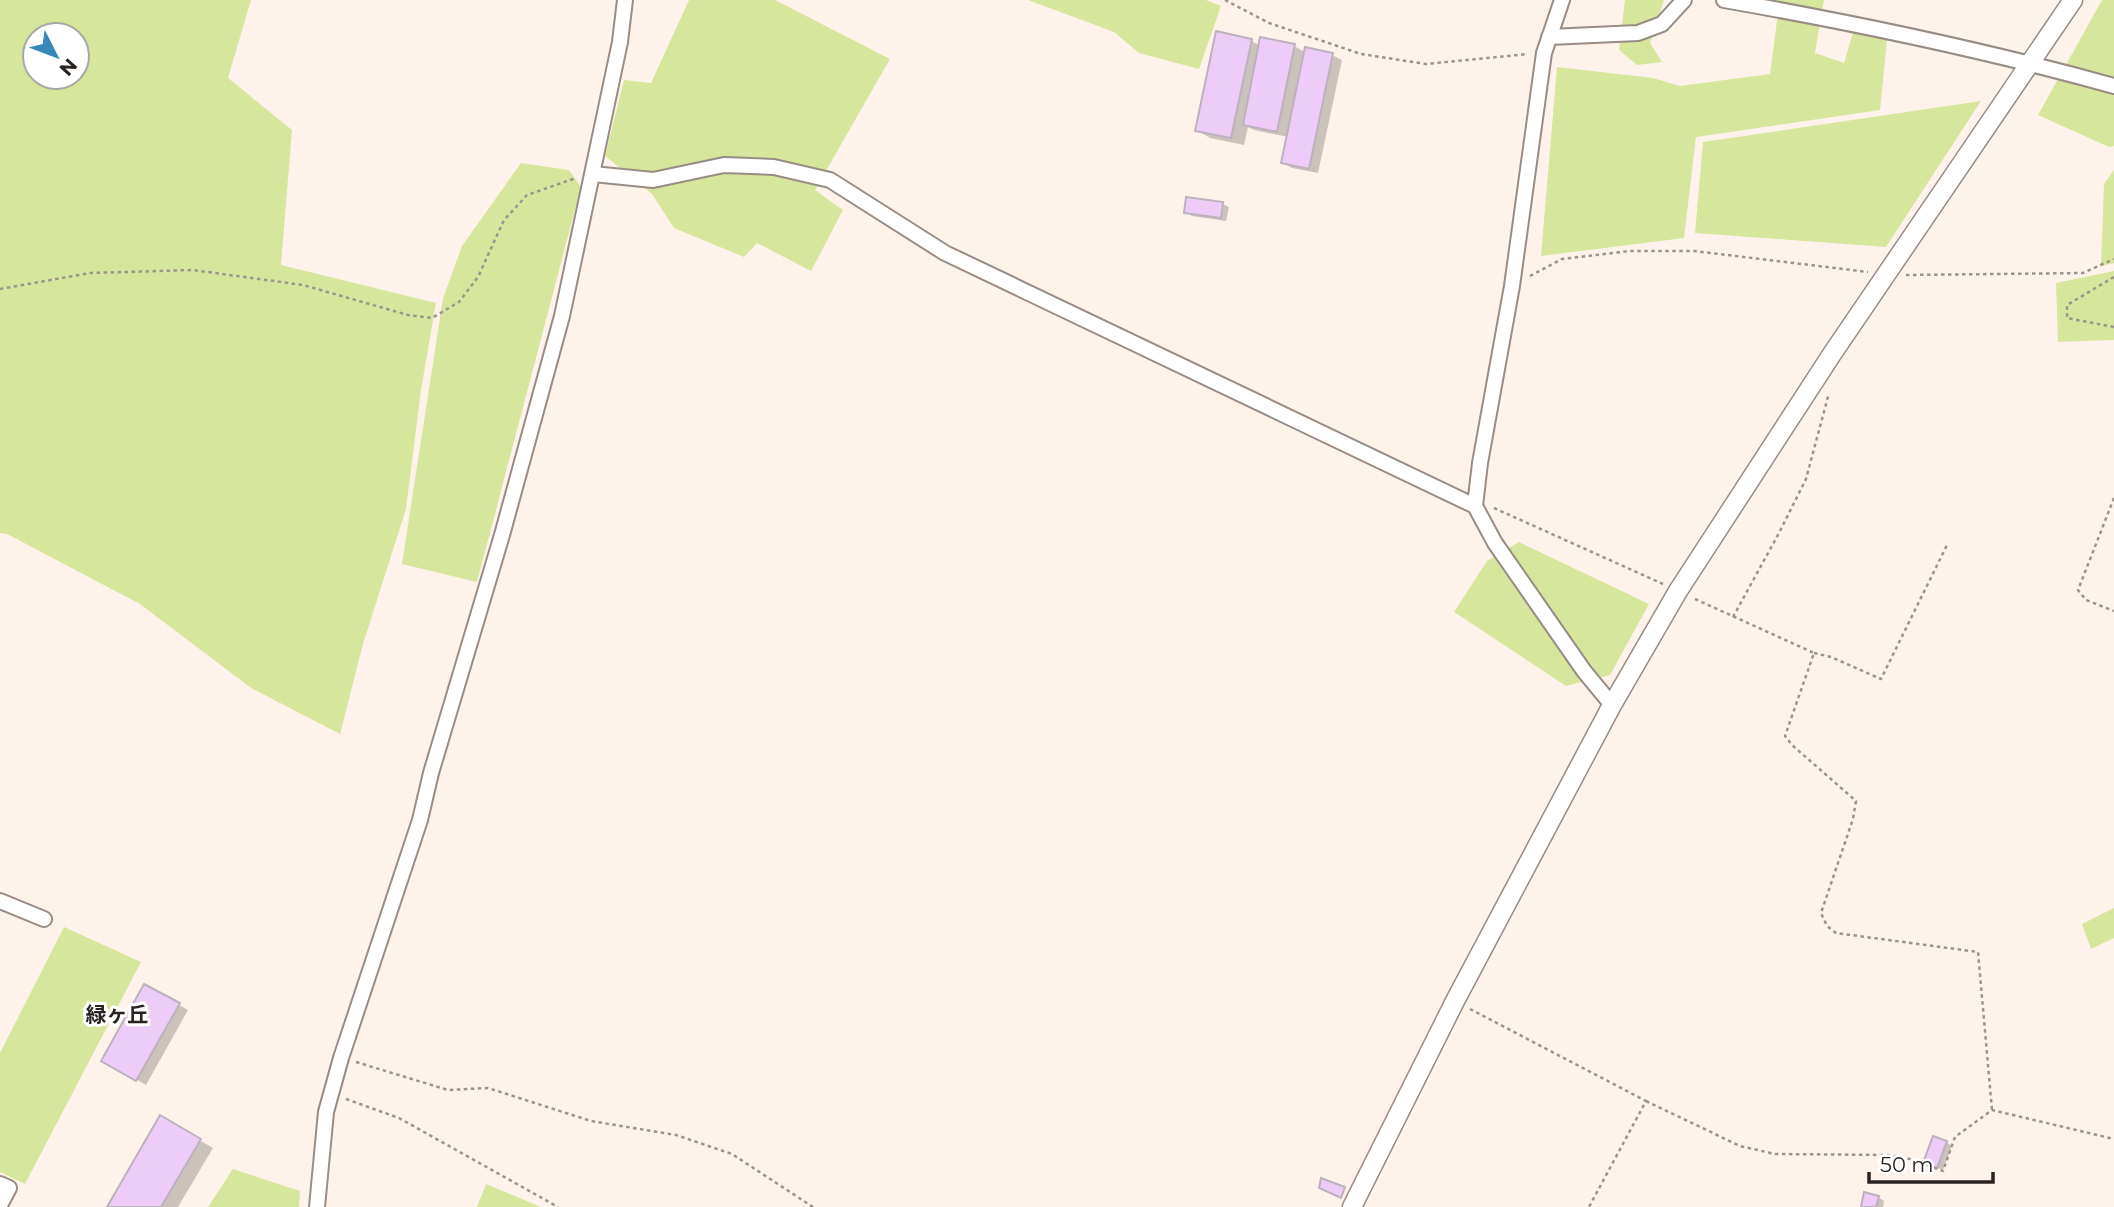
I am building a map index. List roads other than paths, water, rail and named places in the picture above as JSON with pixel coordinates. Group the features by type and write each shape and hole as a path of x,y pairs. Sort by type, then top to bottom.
{"street":[{"path":"317,1207 326,1112 341,1058 420,820 431,773 505,523 562,316 620,42 625,0"},
{"path":"1562,0 1544,53 1512,286 1480,463 1475,506 1495,543 1584,671 1612,705"},
{"path":"1549,37 1638,33 1662,24 1684,0"},
{"path":"1724,0 1837,20 2032,63 2114,86"},
{"path":"1352,1207 1455,1001 1612,705 1678,591 1832,354 2073,0"},
{"path":"593,174 653,180 724,164 774,167 830,180 945,253 1475,506"},
{"path":"0,901 44,919"},
{"path":"0,1184 9,1188 0,1205"}],"district":[{"name":"緑ヶ丘","path":"117,1014"}]}
